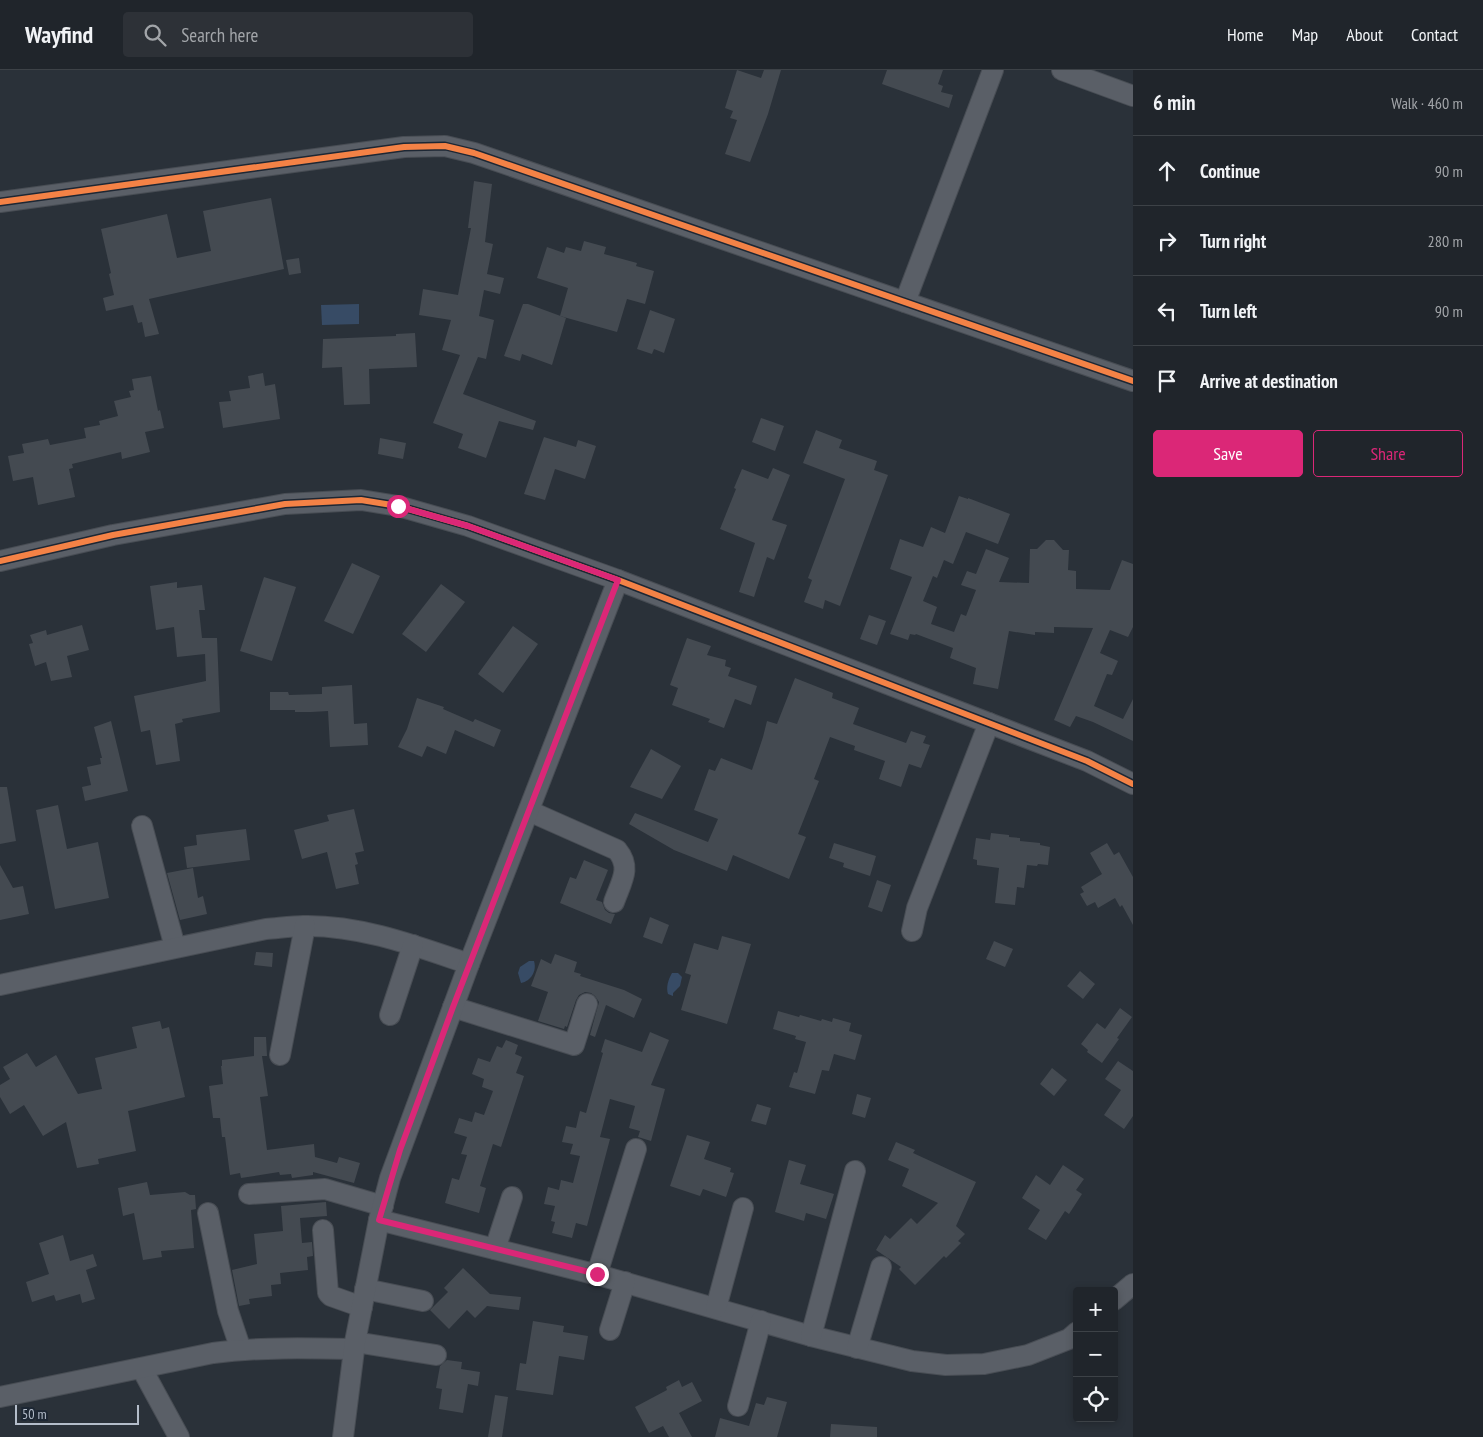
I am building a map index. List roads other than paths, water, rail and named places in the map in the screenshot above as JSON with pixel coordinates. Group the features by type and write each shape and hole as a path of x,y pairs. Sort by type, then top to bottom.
{"street":[{"path":"905,302 993,70"},
{"path":"1062,70 1133,96"},
{"path":"0,202 404,147 445,146 474,153 1133,381"},
{"path":"0,561 113,535 285,504 361,500 398,506 468,526 618,580 1087,761 1133,784"},
{"path":"343,1437 354,1345 381,1213 400,1150 469,964 618,580"},
{"path":"912,931 917,908 989,723"},
{"path":"529,811 617,850 624,858 626,870 614,902"},
{"path":"142,826 175,947"},
{"path":"0,985 266,929 305,926 356,930 413,945 469,964"},
{"path":"280,1055 305,926"},
{"path":"390,1015 413,945"},
{"path":"453,1007 574,1044 587,1004"},
{"path":"597,1274 636,1149"},
{"path":"811,1336 855,1171"},
{"path":"249,1194 324,1189 381,1213 495,1249 597,1274 811,1336 912,1360 946,1365 984,1364 1028,1355 1069,1339 1073,1336"},
{"path":"495,1249 512,1197"},
{"path":"716,1308 743,1208"},
{"path":"208,1213 228,1311 241,1350"},
{"path":"323,1230 328,1293 331,1296 423,1301"},
{"path":"857,1348 881,1267"},
{"path":"610,1330 625,1282"},
{"path":"1118,1297 1133,1284"},
{"path":"738,1406 761,1320"},
{"path":"0,1397 213,1353 241,1350 354,1345 436,1355"},
{"path":"142,1369 179,1437"}],"water":[{"path":"359,304 359,324 322,325 321,305"},
{"path":"529,961 534,961 534,972 528,980 521,983 518,973 520,967"},
{"path":"672,973 678,973 682,977 680,986 673,993 673,996 668,994 667,989"}]}
